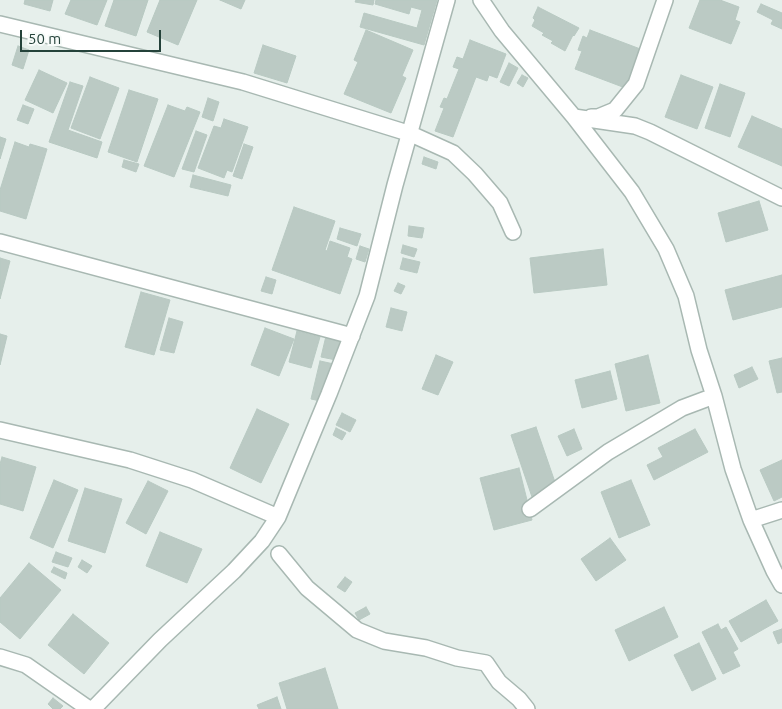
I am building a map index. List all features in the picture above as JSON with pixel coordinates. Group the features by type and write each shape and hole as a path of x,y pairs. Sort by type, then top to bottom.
{"street":[{"path":"93,709 160,640 234,571 262,541 278,517 352,336 366,296 395,185 448,0"},
{"path":"481,0 502,31 574,116 632,192 666,249 686,296 699,350 714,396 733,469 750,520 782,585"},
{"path":"574,116 598,117 615,110 636,84 665,0"},
{"path":"0,24 243,82 411,134 453,153 475,174 500,203 514,232"},
{"path":"574,116 635,126 782,198"},
{"path":"0,242 352,336"},
{"path":"530,509 608,452 682,408 714,396"},
{"path":"0,430 130,460 192,480 278,517"},
{"path":"750,520 782,510"},
{"path":"279,554 308,588 357,630 384,641 426,648 457,658 486,663 499,682 519,698 527,709"},
{"path":"0,657 26,665 89,709"}],"building":[{"path":"25,0 53,0 50,11 24,4"},
{"path":"71,0 107,0 97,25 65,14"},
{"path":"114,0 148,0 136,36 105,26"},
{"path":"160,0 197,0 178,45 147,32"},
{"path":"220,0 245,0 241,9"},
{"path":"356,0 374,0 373,5 355,2"},
{"path":"376,0 437,0 424,45 360,27 364,13 417,28 422,10 411,7 409,14 375,4"},
{"path":"700,0 720,0 739,7 735,20 740,22 731,44 689,28"},
{"path":"761,4 782,13 782,29 771,24 773,20 757,12"},
{"path":"538,7 579,28 565,51 551,43 553,41 542,35 544,33 532,26"},
{"path":"366,30 413,50 402,76 406,78 391,113 344,94 358,62 354,60"},
{"path":"590,30 643,50 628,89 575,69 582,51 578,50 583,36 587,38"},
{"path":"470,40 506,54 497,78 489,75 487,81 476,77 453,137 435,131 444,108 440,107 444,98 447,99 459,69 453,67 457,57 463,59"},
{"path":"263,45 296,56 287,83 254,73"},
{"path":"18,46 29,50 23,69 12,65"},
{"path":"509,63 518,68 509,86 500,82"},
{"path":"39,70 67,83 53,113 25,100"},
{"path":"522,75 528,78 523,87 517,83"},
{"path":"681,75 713,87 697,129 665,117"},
{"path":"90,77 119,88 100,139 71,128"},
{"path":"70,82 83,86 68,130 102,142 97,158 49,142"},
{"path":"720,84 745,93 730,137 705,128"},
{"path":"129,90 158,99 137,162 108,152"},
{"path":"208,98 219,102 213,121 202,117"},
{"path":"23,105 34,109 28,124 17,120"},
{"path":"168,105 185,111 187,107 200,112 174,177 144,166"},
{"path":"752,116 782,129 782,166 738,147"},
{"path":"224,119 248,127 232,172 227,170 224,178 198,168 214,126 221,128"},
{"path":"196,131 207,135 194,172 182,169"},
{"path":"0,137 6,139 0,159"},
{"path":"15,142 29,147 30,144 47,149 26,219 0,211 0,190"},
{"path":"244,144 253,147 242,179 233,176"},
{"path":"424,157 438,162 436,169 422,164"},
{"path":"124,160 139,164 136,172 122,167"},
{"path":"193,175 231,185 228,196 190,187"},
{"path":"759,201 768,230 726,242 718,213"},
{"path":"294,207 335,221 325,250 327,251 330,241 350,248 347,257 352,259 340,294 272,270"},
{"path":"409,226 424,228 422,238 408,236"},
{"path":"340,228 361,234 357,246 337,239"},
{"path":"403,245 417,249 414,257 401,253"},
{"path":"360,246 369,249 365,262 356,259"},
{"path":"603,249 607,285 534,293 530,258"},
{"path":"0,258 10,261 0,299"},
{"path":"403,258 420,262 417,273 400,269"},
{"path":"782,275 782,307 733,320 725,290"},
{"path":"266,277 276,280 272,294 261,291"},
{"path":"398,283 405,286 401,294 394,291"},
{"path":"141,292 170,300 154,355 125,347"},
{"path":"391,308 407,312 402,331 386,327"},
{"path":"169,318 183,322 174,353 160,350"},
{"path":"265,328 294,339 279,376 251,365"},
{"path":"297,331 320,337 311,368 289,362"},
{"path":"0,334 7,336 0,365"},
{"path":"326,336 341,339 336,360 321,357"},
{"path":"436,355 453,362 438,395 422,389"},
{"path":"648,355 660,403 626,411 615,364"},
{"path":"782,358 782,392 777,393 769,361"},
{"path":"320,361 334,364 325,402 311,399"},
{"path":"752,367 758,379 739,388 734,375"},
{"path":"610,371 617,399 582,408 575,380"},
{"path":"257,409 289,424 261,483 230,468"},
{"path":"342,413 356,420 350,432 336,425"},
{"path":"536,427 557,488 532,497 511,435"},
{"path":"336,428 346,433 342,440 333,435"},
{"path":"574,429 582,449 567,456 558,436"},
{"path":"695,429 708,452 654,480 647,465 663,457 658,448"},
{"path":"2,457 36,467 23,511 0,504 0,464"},
{"path":"782,460 782,497 774,501 760,470"},
{"path":"519,468 532,520 494,530 480,478"},
{"path":"54,480 78,490 53,548 30,538"},
{"path":"631,480 650,525 619,538 601,492"},
{"path":"148,481 168,491 146,534 126,523"},
{"path":"85,488 122,499 105,553 68,541"},
{"path":"160,532 202,549 187,583 146,566"},
{"path":"610,538 626,560 596,581 581,559"},
{"path":"56,552 72,558 68,567 52,562"},
{"path":"82,560 92,566 87,573 78,567"},
{"path":"29,563 61,590 20,639 0,622 0,598"},
{"path":"54,567 67,573 65,579 51,572"},
{"path":"345,577 352,582 345,592 337,587"},
{"path":"766,600 778,621 741,642 729,621"},
{"path":"366,607 370,614 359,620 355,613"},
{"path":"664,607 678,637 629,661 615,630"},
{"path":"73,614 109,643 84,674 48,645"},
{"path":"718,624 721,630 726,627 738,649 733,652 740,666 723,674 702,632"},
{"path":"782,629 782,642 778,644 773,632"},
{"path":"699,643 716,679 692,691 674,655"},
{"path":"325,668 338,709 287,709 279,683"},
{"path":"277,697 281,709 259,709 257,705"},
{"path":"53,698 63,706 60,709 53,709 48,704"}]}
